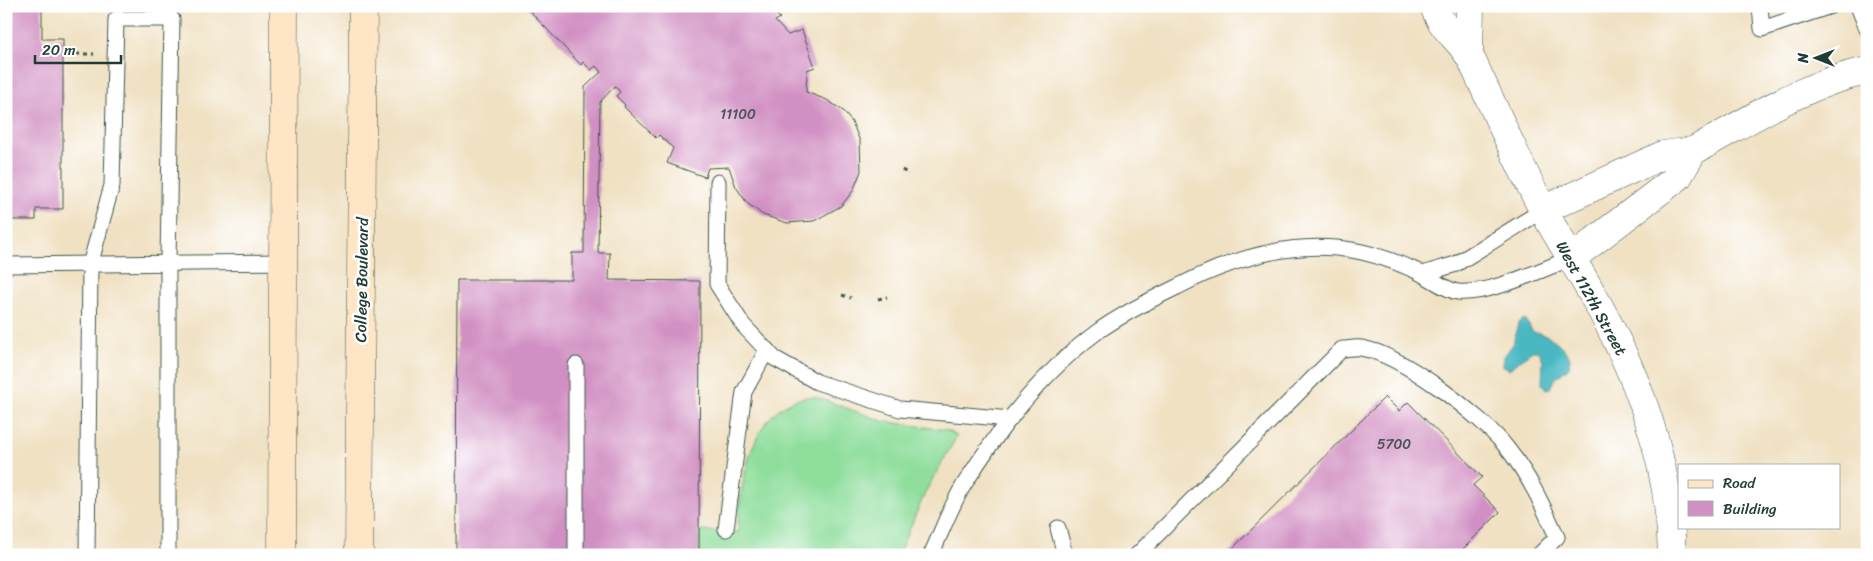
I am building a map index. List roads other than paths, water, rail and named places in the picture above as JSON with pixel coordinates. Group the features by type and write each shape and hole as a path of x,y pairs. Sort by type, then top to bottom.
{"main road":[{"path":"282,555 284,6"},
{"name":"College Boulevard","path":"359,555 364,6"}],"street":[{"name":"West 112th Street","path":"1434,6 1438,20 1470,55 1543,210 1572,258 1618,342 1639,387 1666,484 1672,555"},
{"name":"West 112th Street","path":"1470,6 1470,55"},
{"path":"1543,210 1663,155 1693,151 1817,86 1842,76 1867,71"},
{"path":"1572,258 1678,177 1693,151"}],"lane":[{"path":"1760,6 1762,29 1789,13 1831,6"},
{"path":"1858,6 1867,29"},
{"path":"87,555 90,265 112,185 116,19 172,19 168,263 168,555"},
{"path":"718,182 717,284 743,325 774,358 817,382 891,406 1010,419"},
{"path":"1423,274 1456,264 1543,210"},
{"path":"931,555 964,484 1010,419 1057,365 1098,332 1142,305 1211,269 1266,253 1306,248 1336,248 1360,252 1423,274 1457,292 1506,283 1572,258"},
{"path":"6,266 283,262"},
{"path":"1137,555 1342,349 1361,348 1381,355 1430,382 1478,418 1507,447 1530,482 1557,537 1540,555"},
{"path":"726,529 744,392 767,350"},
{"path":"576,365 576,555"},
{"path":"1058,528 1065,555"}],"water":[{"path":"1525,319 1533,332 1554,340 1570,358 1569,367 1554,380 1550,388 1546,389 1542,384 1543,361 1539,351 1532,351 1509,369 1502,365 1503,358 1513,344 1518,323"}]}
